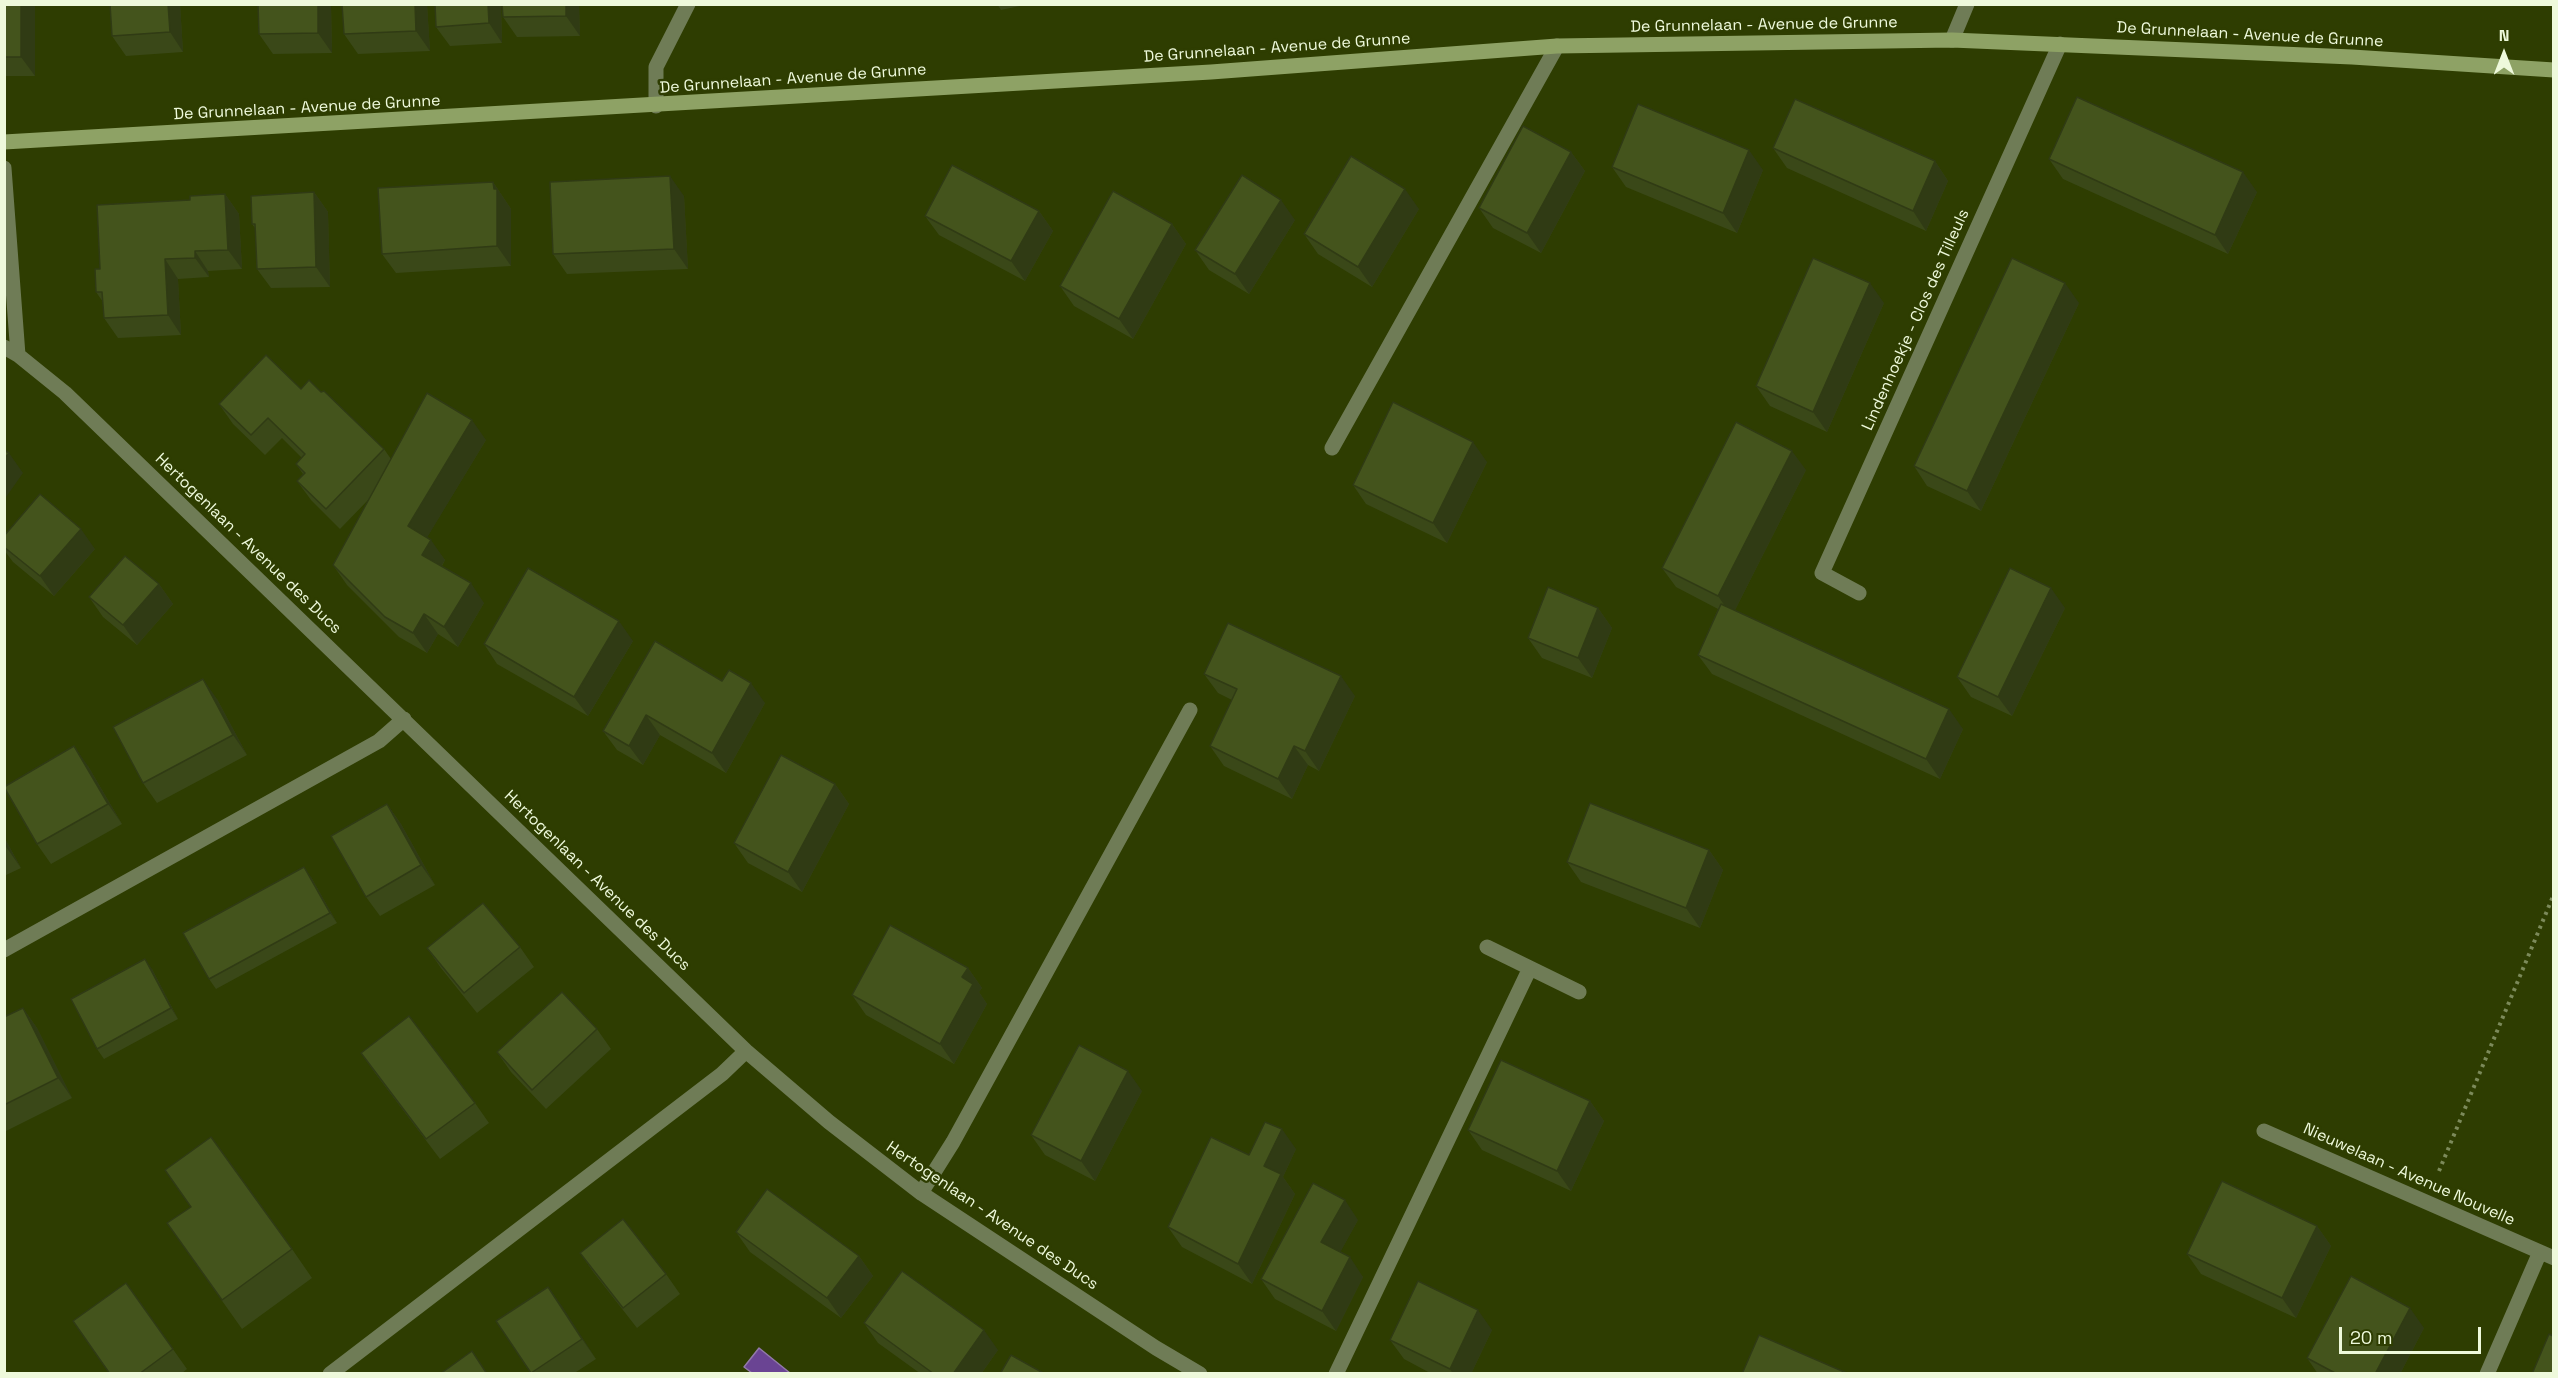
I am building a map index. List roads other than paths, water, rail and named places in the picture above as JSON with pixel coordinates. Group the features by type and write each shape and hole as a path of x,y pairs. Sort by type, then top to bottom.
{"street":[{"path":"656,106 656,67 688,4"},
{"path":"1953,40 1967,4"},
{"name":"De Grunnelaan - Avenue de Grunne","path":"4,142 656,106 1211,72 1557,46 1953,40 2352,57 2553,70"},
{"name":"Lindenhoekje - Clos des Tilleuls","path":"1859,593 1822,573 2060,44"},
{"path":"1332,448 1557,46"},
{"path":"4,168 18,355"},
{"name":"Hertogenlaan - Avenue des Ducs","path":"4,347 18,355 65,393 746,1051 829,1122 921,1193 1156,1348 1200,1374"},
{"path":"921,1193 953,1142 1190,710"},
{"path":"4,950 379,741 404,719"},
{"path":"1487,947 1579,992"},
{"path":"1336,1374 1530,968"},
{"path":"330,1374 722,1074 746,1051"},
{"name":"Nieuwelaan - Avenue Nouvelle","path":"2264,1131 2547,1255 2487,1374"}]}
